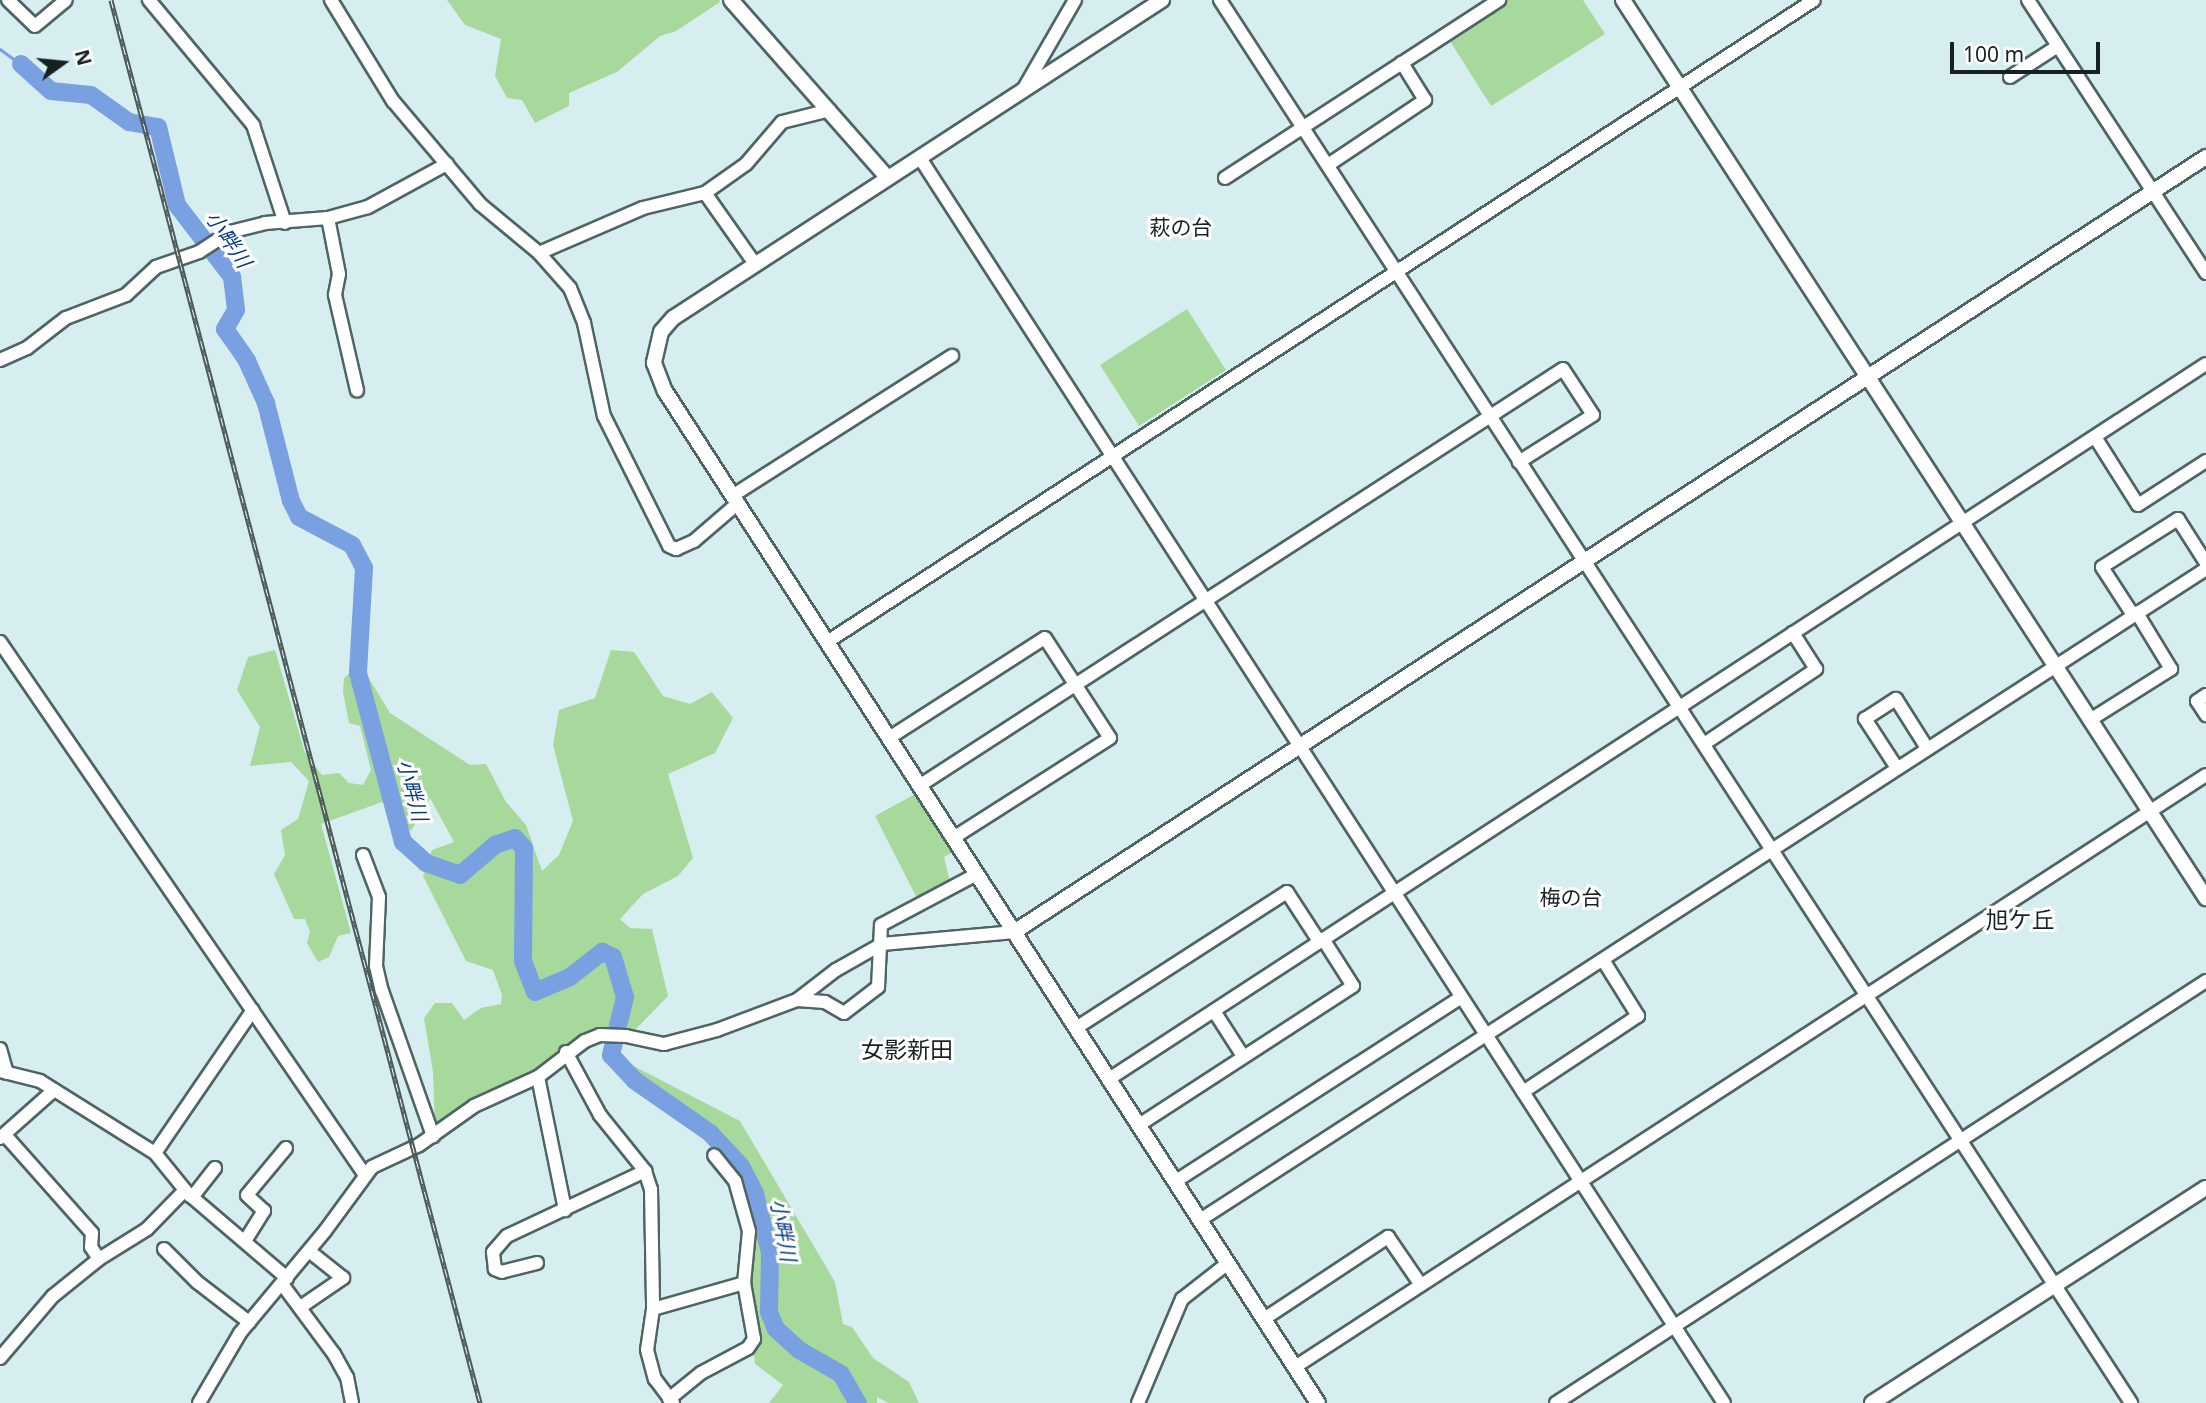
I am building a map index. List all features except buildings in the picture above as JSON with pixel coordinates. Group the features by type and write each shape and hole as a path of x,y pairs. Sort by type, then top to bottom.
{"street":[{"path":"8,0 35,26 66,0"},
{"path":"149,0 253,125 285,223"},
{"path":"331,0 393,101 480,204 558,271 577,302 604,416 669,546 676,549 694,541 735,500 952,356"},
{"path":"731,0 888,178"},
{"path":"1021,94 1075,0"},
{"path":"1162,0 673,318 661,332 654,358 665,391 1318,1403"},
{"path":"1220,0 2131,1403"},
{"path":"1225,178 1499,0"},
{"path":"1623,0 2206,898"},
{"path":"827,642 1814,0"},
{"path":"2028,0 2206,273"},
{"path":"2010,77 2059,46"},
{"path":"1328,165 1425,100 1402,63"},
{"path":"539,253 643,208 705,193 746,163 782,122 830,110"},
{"path":"199,1403 248,1322 284,1281 365,1175 383,1160 433,1136 474,1106 538,1077 566,1052 602,1035 664,1044 717,1031 797,1000 836,970 882,944 1014,932 2206,157"},
{"path":"920,158 1724,1403"},
{"path":"0,360 27,348 66,318 126,295 156,267 206,247 250,225 328,218 369,207 447,164"},
{"path":"705,193 755,264"},
{"path":"328,218 340,274 335,295 357,390"},
{"path":"1109,1079 2206,364"},
{"path":"919,786 1563,369 1593,415 1519,462"},
{"path":"2095,437 2138,505 2206,461"},
{"path":"2090,720 2171,669 2102,567 2178,519 2206,564"},
{"path":"1200,1220 2206,569"},
{"path":"1704,744 1816,669 1793,633"},
{"path":"888,738 1045,638 1110,738 953,838"},
{"path":"0,642 365,1175"},
{"path":"2206,695 2197,701 2206,715"},
{"path":"1897,768 1865,719 1896,699 1927,748"},
{"path":"1295,1367 2206,775"},
{"path":"363,855 379,897 376,966 382,991 433,1136"},
{"path":"797,1000 825,1002 844,1013 878,987 881,925 976,874"},
{"path":"1076,1028 1287,892 1353,986 1139,1125"},
{"path":"1523,1092 1638,1016 1603,960"},
{"path":"1556,1403 2206,981"},
{"path":"1175,1181 1461,997"},
{"path":"155,1153 253,1010"},
{"path":"1214,1011 1243,1056"},
{"path":"0,1049 4,1072 54,1090 155,1153 188,1194 245,1241 284,1281 302,1307 347,1377 352,1403"},
{"path":"566,1052 600,1115 645,1171 655,1229 649,1366 671,1401 701,1373 748,1348 754,1339 744,1283 749,1231 735,1181 714,1156"},
{"path":"538,1077 565,1210"},
{"path":"54,1090 2,1137 92,1233 91,1247 99,1259"},
{"path":"245,1241 264,1211 247,1195 286,1148"},
{"path":"0,1358 53,1296 99,1259 147,1229 215,1168"},
{"path":"537,1263 502,1272 495,1269 493,1252 507,1236 645,1171"},
{"path":"1872,1403 2206,1188"},
{"path":"1264,1319 1388,1237 1421,1285"},
{"path":"302,1307 343,1278 309,1246"},
{"path":"164,1249 197,1282 248,1322"},
{"path":"1138,1403 1182,1298 1228,1263"},
{"path":"653,1309 744,1283"}],"green space":[{"path":"447,0 720,2 676,31 660,36 617,72 569,93 569,106 535,123 522,100 507,98 495,76 501,39 465,25"},
{"path":"1506,0 1583,0 1605,34 1491,106 1448,38"},
{"path":"1187,309 1226,370 1139,426 1100,365"},
{"path":"275,650 305,753 322,775 339,773 349,783 363,785 371,770 360,726 349,723 343,692 344,678 352,671 365,672 390,713 470,765 486,764 506,802 526,825 542,871 559,855 573,821 553,745 559,710 595,698 611,650 634,652 663,696 690,704 712,692 733,718 715,753 668,774 693,858 678,876 643,894 620,919 630,928 652,929 668,996 636,1029 592,1030 563,1048 535,1076 435,1127 433,1072 424,1018 435,1003 452,1003 464,1020 481,1008 501,1004 502,995 493,970 466,961 423,876 432,850 454,842 430,798 411,831 382,802 321,824 351,933 338,936 329,957 318,962 307,943 310,932 305,919 294,919 274,874 285,855 281,830 298,819 309,781 291,762 250,766 260,727 237,690 248,657"},
{"path":"917,793 953,852 944,857 950,882 918,900 875,816"},
{"path":"624,1061 740,1121 835,1282 843,1324 852,1327 873,1358 909,1382 919,1403 888,1403 877,1397 877,1403 769,1403 783,1385 755,1364 748,1283 756,1230 739,1175 683,1110 648,1085"}],"waterway":[{"path":"0,49 21,64"},
{"name":"小畔川","path":"21,64 51,91 91,95 129,122 158,127 177,205 232,277 236,310 225,329 247,361 266,403 291,501 299,517 352,545 364,568 358,673 403,842 426,863 460,875 495,845 515,838 524,848 523,961 535,992 570,977 602,952 613,957 625,997 611,1055 634,1080 710,1133 741,1166 755,1194 770,1253 769,1312 776,1329 799,1350 841,1374 858,1403"}],"railway":[{"path":"111,0 480,1403"}],"district":[{"name":"萩の台","path":"1181,227"},
{"name":"梅の台","path":"1571,897"},
{"name":"旭ケ丘","path":"2020,919"},
{"name":"女影新田","path":"907,1049"}]}
